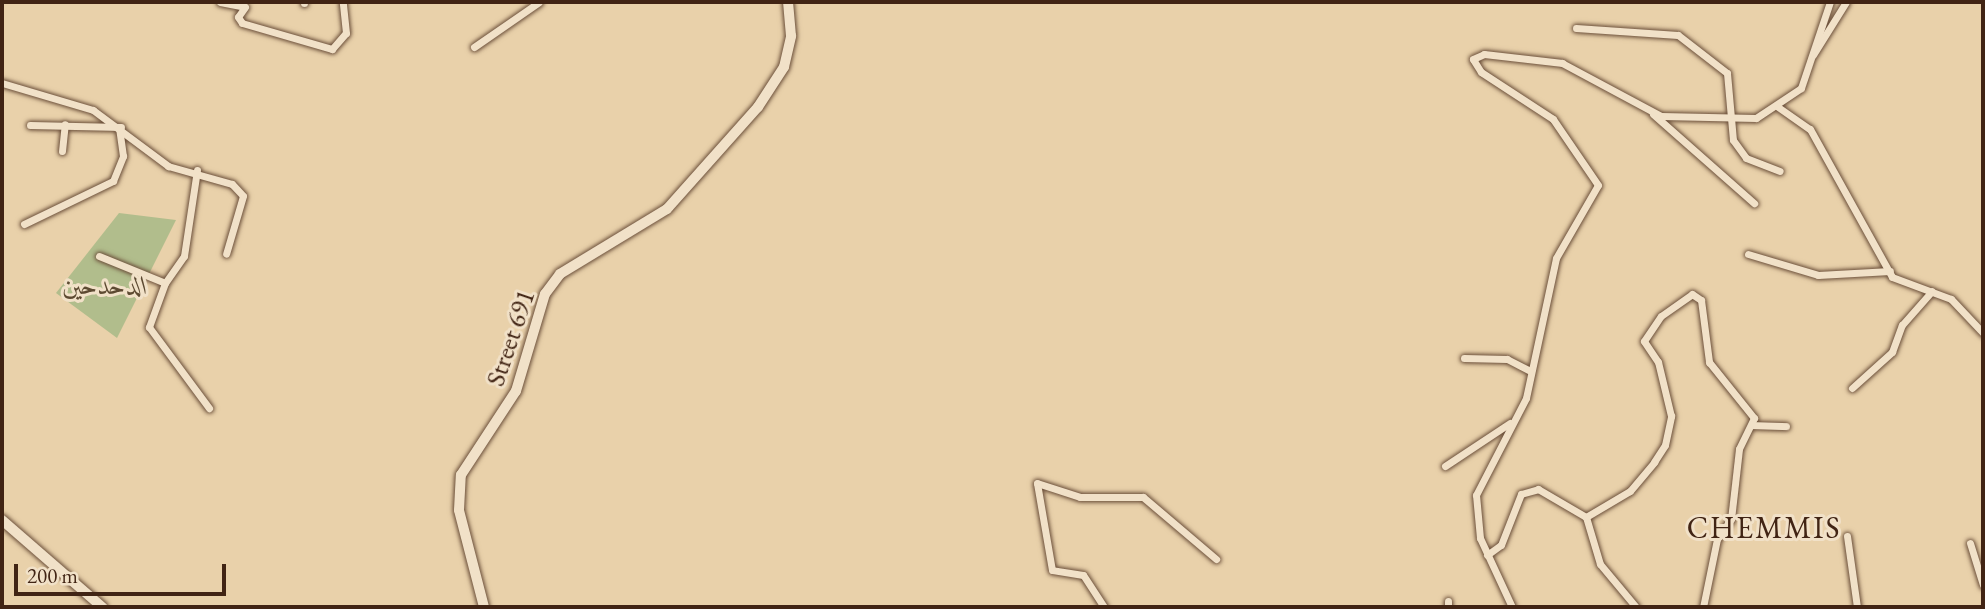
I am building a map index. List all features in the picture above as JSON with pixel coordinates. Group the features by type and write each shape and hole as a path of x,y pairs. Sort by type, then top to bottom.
{"main road":[{"name":"Street 691","path":"484,607 459,510 461,475 516,391 545,294 560,274 667,209 758,107 786,59 788,2"},
{"path":"2,520 102,607"}],"street":[{"path":"220,2 245,7 238,17 242,23 332,49 346,33 343,2"},
{"path":"474,47 539,2"},
{"path":"1653,114 1733,118 1778,107 1801,88 1830,2"},
{"path":"1813,55 1846,2"},
{"path":"1576,28 1678,35 1727,74 1733,140 1746,158 1780,171"},
{"path":"1512,607 1487,555 1476,495 1514,420 1531,371 1556,258 1598,185 1553,119 1481,72 1473,59 1484,54 1563,63 1653,114 1754,203"},
{"path":"2,83 84,106 120,128 168,166 197,170 223,178 243,194 226,254"},
{"path":"1778,107 1810,130 1890,271 1901,282 1932,291 1959,305 1983,333"},
{"path":"30,125 65,124 120,128"},
{"path":"62,151 65,124"},
{"path":"24,223 113,181 124,156 120,128"},
{"path":"197,170 184,256 164,283 149,330 209,408"},
{"path":"1748,254 1818,275 1890,271"},
{"path":"99,256 164,283"},
{"path":"1852,388 1886,359 1902,325 1932,291"},
{"path":"1586,517 1630,491 1665,445 1669,403 1658,362 1644,341 1687,295 1701,300 1709,362 1734,398 1754,411 1752,425 1739,449 1731,519 1717,539 1703,607"},
{"path":"1464,358 1507,359 1531,371"},
{"path":"1445,466 1514,420"},
{"path":"1752,425 1786,426"},
{"path":"1104,607 1083,575 1052,570 1037,483 1080,497 1143,497 1216,559"},
{"path":"1487,555 1501,545 1514,499 1529,490 1538,489 1586,517 1600,564 1636,607"},
{"path":"1847,536 1857,607"},
{"path":"1970,543 1983,585"}],"green space":[{"name":"الدحدحين","path":"119,213 176,220 117,338 56,293"}],"district":[{"name":"CHEMMIS","path":"1764,528"}]}
